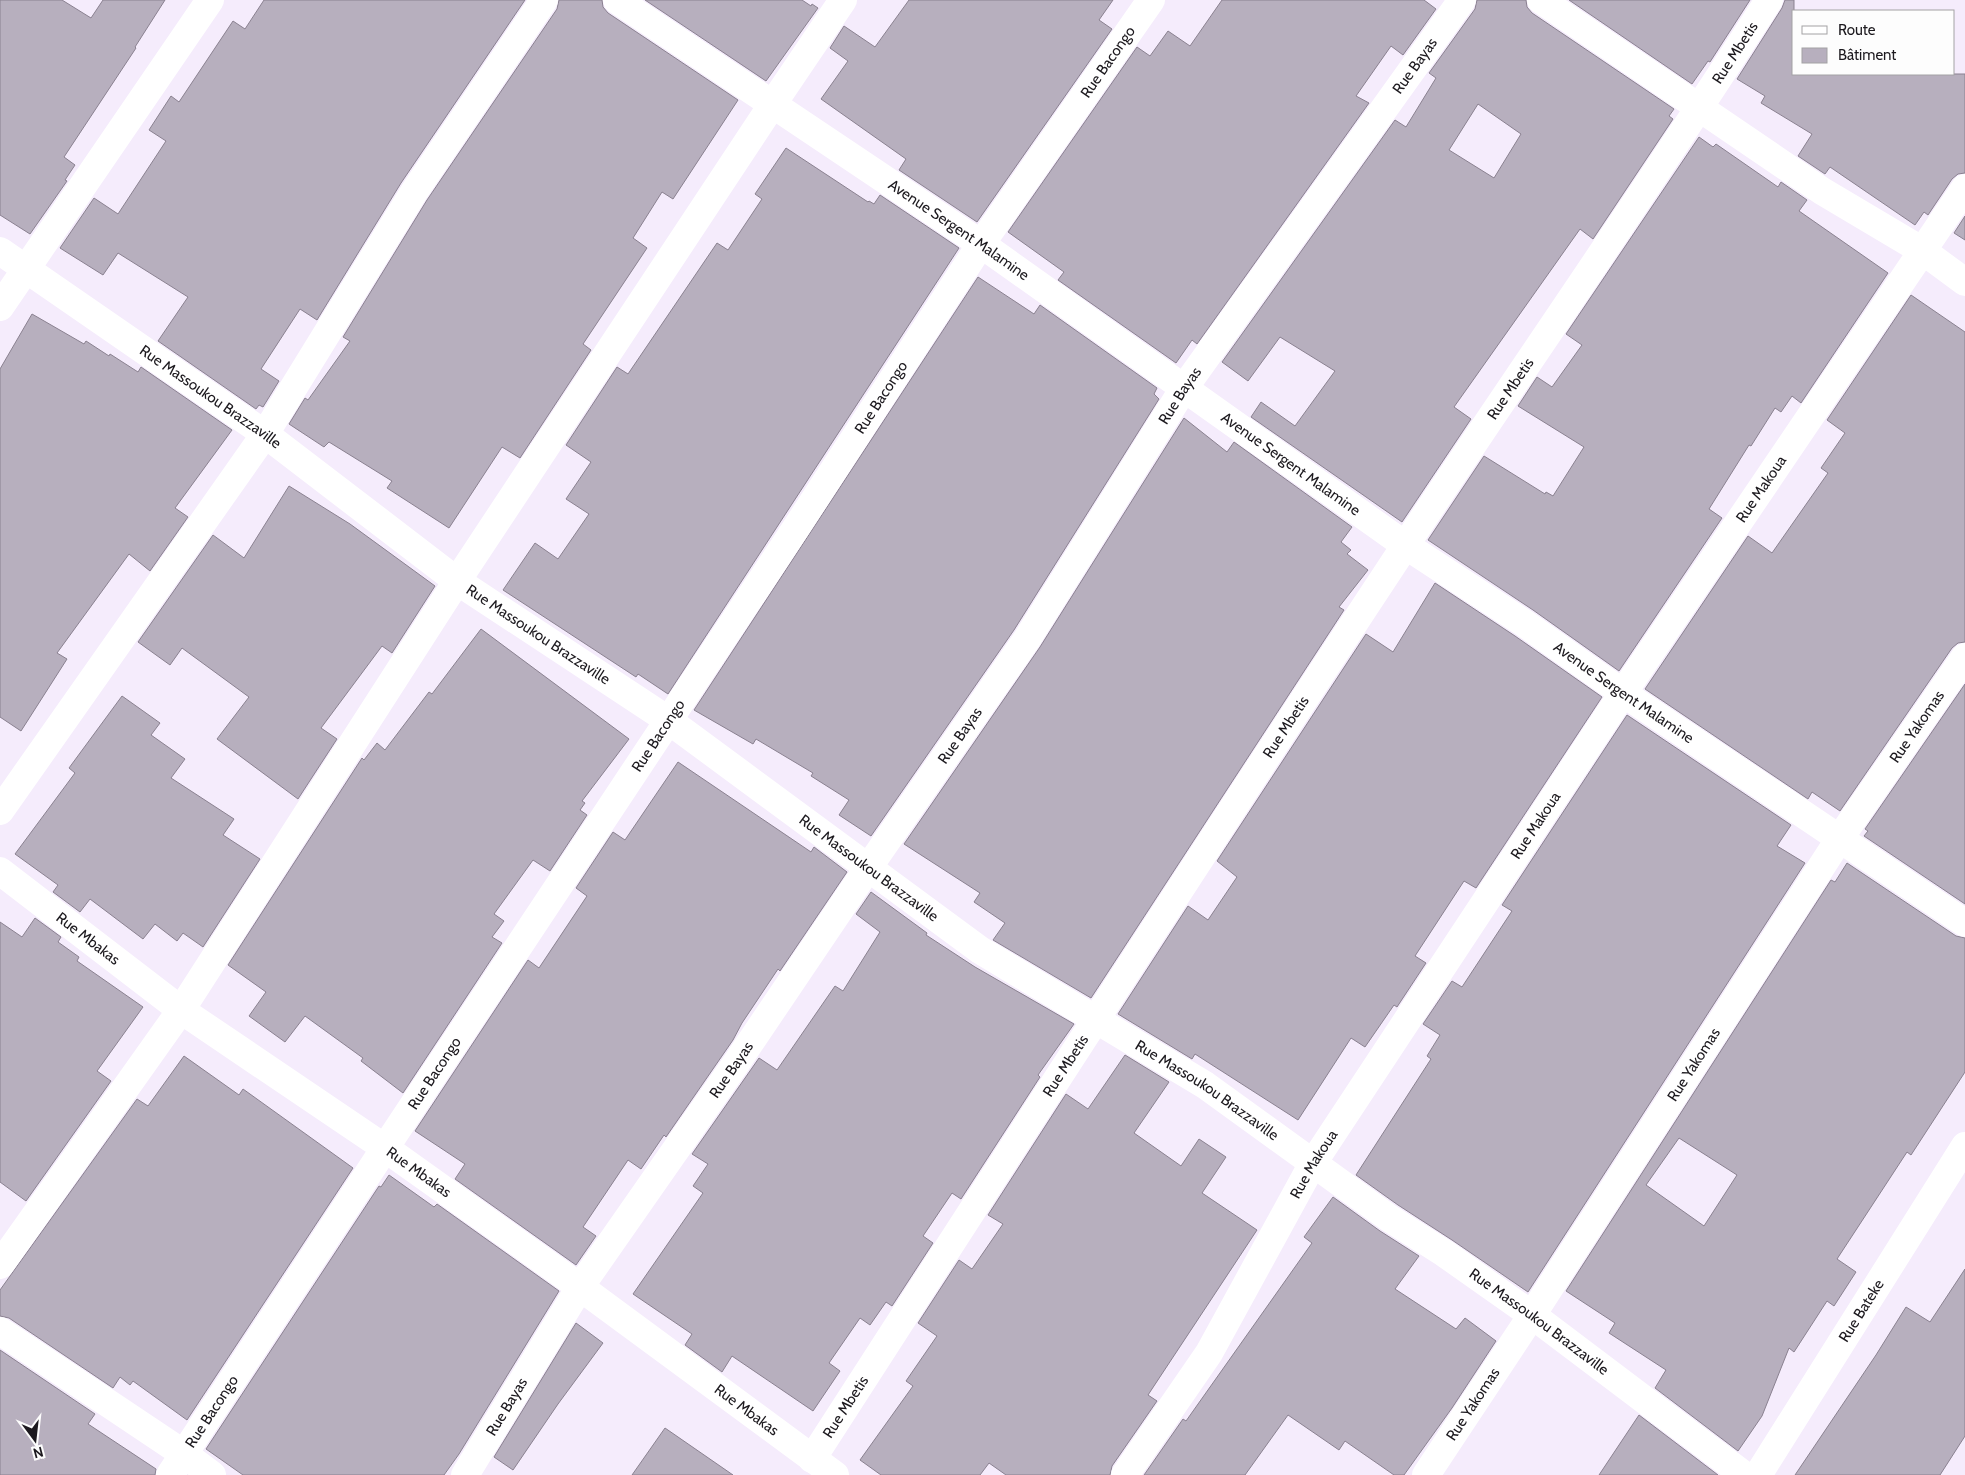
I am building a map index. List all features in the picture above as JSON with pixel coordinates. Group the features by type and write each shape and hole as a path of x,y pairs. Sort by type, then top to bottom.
{"street":[{"path":"0,307 210,0"},
{"path":"0,811 265,434 414,192 544,0"},
{"name":"Avenue Sergent Malamine","path":"617,0 981,244 1405,546 1524,623 1623,693 1965,922"},
{"path":"0,1265 181,1010 457,581 843,0"},
{"name":"Rue Bacongo","path":"177,1465 802,520 981,244 1150,0"},
{"name":"Rue Bayas","path":"465,1475 580,1287 743,1054 868,868 1027,639 1184,388 1462,0"},
{"path":"1541,0 1822,192 1923,251 1965,282"},
{"name":"Rue Mbetis","path":"812,1459 1096,1018 1405,546 1700,108 1769,0"},
{"name":"Rue Makoua","path":"1125,1475 1209,1353 1312,1163 1623,693 1965,188"},
{"name":"Rue Massoukou Brazzaville","path":"0,251 265,434 457,581 668,720 980,950 1205,1085 1389,1218 1444,1253 1532,1314 1744,1475"},
{"name":"Rue Yakomas","path":"1426,1475 1840,838 1965,656"},
{"name":"Rue Mbakas","path":"0,872 181,1010 385,1148 580,1287 835,1475"},
{"name":"Rue Bateke","path":"1758,1475 1965,1146"},
{"path":"0,1331 177,1465 212,1475"}],"building":[{"path":"0,0 62,0 91,18 103,0 165,0 136,48 64,157 75,165 65,180 67,181 30,234 0,215"},
{"path":"264,0 525,0 401,183 317,320 300,309 261,369 279,381 263,407 259,405 256,409 158,341 188,297 118,253 103,275 60,248 94,198 118,214 166,141 149,130 171,96 179,102 233,21 245,29"},
{"path":"559,0 602,0 603,7 608,13 738,100 673,199 662,192 633,238 647,248 583,344 591,350 520,458 502,447 449,528 387,488 392,481 329,442 324,447 289,424 305,398 308,400 350,341 343,337 427,200 557,9"},
{"path":"645,0 802,0 818,8 766,81"},
{"path":"909,0 1113,0 1099,20 1112,29 977,222 899,170 906,159 821,99 848,61 830,48 844,26 875,47"},
{"path":"1222,0 1424,0 1436,9 1403,55 1391,46 1356,96 1369,103 1197,344 1192,340 1176,363 1058,280 1064,272 1008,232 1137,47 1150,56 1168,31 1190,46"},
{"path":"1477,0 1526,0 1527,7 1532,13 1674,109 1669,116 1673,119 1593,239 1580,229 1454,407 1471,419 1402,522 1251,417 1261,402 1295,426 1335,371 1280,337 1248,381 1222,362 1395,120 1406,127 1436,78 1429,73 1475,9","holes":["1478,104 1521,134 1494,178 1449,150"]},
{"path":"1569,0 1750,0 1710,62 1708,61 1692,84"},
{"path":"1785,0 1794,0 1794,10 1792,10 1792,75 1965,74 1965,173 1958,174 1952,179 1928,215 1924,212 1915,225 1830,167 1825,174 1798,156 1812,134 1761,103 1765,96 1737,79 1782,8"},
{"path":"1699,137 1713,147 1716,144 1778,187 1781,182 1807,200 1799,211 1888,273 1801,403 1792,396 1781,412 1775,408 1751,446 1749,445 1709,509 1722,518 1619,671 1533,610 1428,540 1484,456 1545,494 1546,492 1553,496 1584,447 1518,406 1537,377 1552,387 1582,345 1566,334"},
{"path":"786,148 868,202 874,204 880,195 959,248 668,694 638,674 636,677 503,590 535,543 558,559 589,514 566,499 591,462 566,445 617,367 628,374 717,243 728,250 762,199 755,194"},
{"path":"1965,216 1965,240 1954,233"},
{"path":"978,277 1034,314 1040,305 1157,388 1154,394 1159,399 1014,630 871,836 839,815 849,800 811,776 813,773 756,739 753,744 694,710"},
{"path":"1911,295 1965,332 1965,642 1958,643 1952,648 1840,811 1812,792 1808,799 1645,689 1748,536 1772,553 1828,473 1821,468 1845,433 1827,420"},
{"path":"32,314 84,344 86,341 109,356 110,354 138,372 141,367 232,430 175,508 188,517 150,571 129,554 57,653 67,659 21,731 0,717 0,369"},
{"path":"1184,418 1227,452 1234,442 1352,527 1341,542 1351,550 1347,554 1368,570 1339,607 1344,610 1091,998 993,940 1005,923 974,902 980,893 904,844 1040,647"},
{"path":"289,486 350,524 435,586 392,653 382,646 321,728 337,739 298,799 217,739 249,697 182,648 170,665 138,642 213,535 244,558"},
{"path":"1435,583 1602,697 1476,888 1464,881 1415,956 1426,963 1397,1007 1394,1005 1365,1047 1351,1038 1298,1120 1195,1054 1192,1059 1118,1014 1188,906 1208,920 1237,877 1217,861 1366,634 1393,652"},
{"path":"481,629 629,739 582,801 585,803 580,810 587,815 550,871 533,860 494,914 504,921 492,937 502,943 403,1093 361,1061 363,1058 305,1016 285,1042 249,1016 266,992 228,965 362,758 364,760 377,743 385,750 429,692 432,694"},
{"path":"1965,684 1965,904 1864,836 1868,831 1865,829"},
{"path":"122,696 160,723 151,735 185,759 171,778 234,819 223,835 260,859 203,947 183,933 177,941 155,924 143,939 90,899 80,912 53,892 58,885 15,854 75,773 69,768"},
{"path":"1627,715 1791,825 1777,846 1805,863 1528,1292 1356,1175 1431,1059 1427,1056 1440,1035 1423,1024 1452,981 1462,987 1512,911 1502,905"},
{"path":"678,762 811,852 814,847 847,872 780,971 778,969 733,1040 666,1137 664,1135 641,1169 628,1160 583,1227 596,1236 576,1265 455,1179 465,1164 415,1131 528,960 539,968 587,896 576,888 613,832 625,840"},
{"path":"1847,863 1956,936 1965,938 1965,1072 1911,1155 1907,1152 1837,1259 1856,1272 1834,1306 1827,1301 1794,1352 1789,1348 1762,1416 1738,1451 1655,1388 1666,1370 1609,1333 1615,1323 1566,1291 1831,880 1835,882","holes":["1679,1138 1737,1175 1704,1226 1646,1185"]},
{"path":"871,892 927,933 926,935 975,967 1074,1024 1038,1075 1040,1077 961,1199 952,1193 923,1236 933,1243 892,1306 886,1302 870,1325 860,1318 829,1363 840,1371 813,1411 732,1356 722,1372 685,1345 692,1334 633,1294 703,1193 693,1186 708,1164 692,1154 759,1058 777,1070 835,986 843,991 880,932 856,914"},
{"path":"35,918 61,937 58,942 79,957 77,961 143,1007 97,1071 111,1081 26,1201 0,1182 0,922 22,937"},
{"path":"1125,1055 1169,1082 1134,1133 1181,1166 1199,1139 1226,1157 1202,1193 1257,1230 1148,1395 1157,1401 1112,1466 1110,1475 1006,1475 989,1463 980,1475 881,1475 860,1460 913,1386 906,1381 937,1336 918,1323 959,1260 972,1269 1003,1224 988,1215 1066,1094 1088,1109"},
{"path":"184,1056 239,1095 243,1089 353,1168 187,1420 133,1381 130,1385 120,1377 113,1388 9,1318 0,1316 0,1290 137,1099 148,1106"},
{"path":"389,1175 434,1207 437,1204 559,1291 459,1454 444,1475 243,1475 206,1449 379,1186 381,1187"},
{"path":"1333,1197 1419,1256 1395,1289 1456,1329 1465,1318 1496,1341 1452,1408 1404,1475 1394,1475 1345,1441 1339,1450 1288,1415 1245,1475 1144,1475 1183,1419 1186,1421 1312,1243 1304,1237"},
{"path":"1965,1269 1965,1436 1940,1475 1795,1475 1906,1307 1930,1322"},
{"path":"576,1323 603,1343 513,1470 494,1457"},
{"path":"0,1350 95,1414 88,1424 156,1469 155,1475 0,1475"},
{"path":"1639,1415 1718,1475 1599,1475"},
{"path":"665,1428 733,1475 632,1475"}]}
